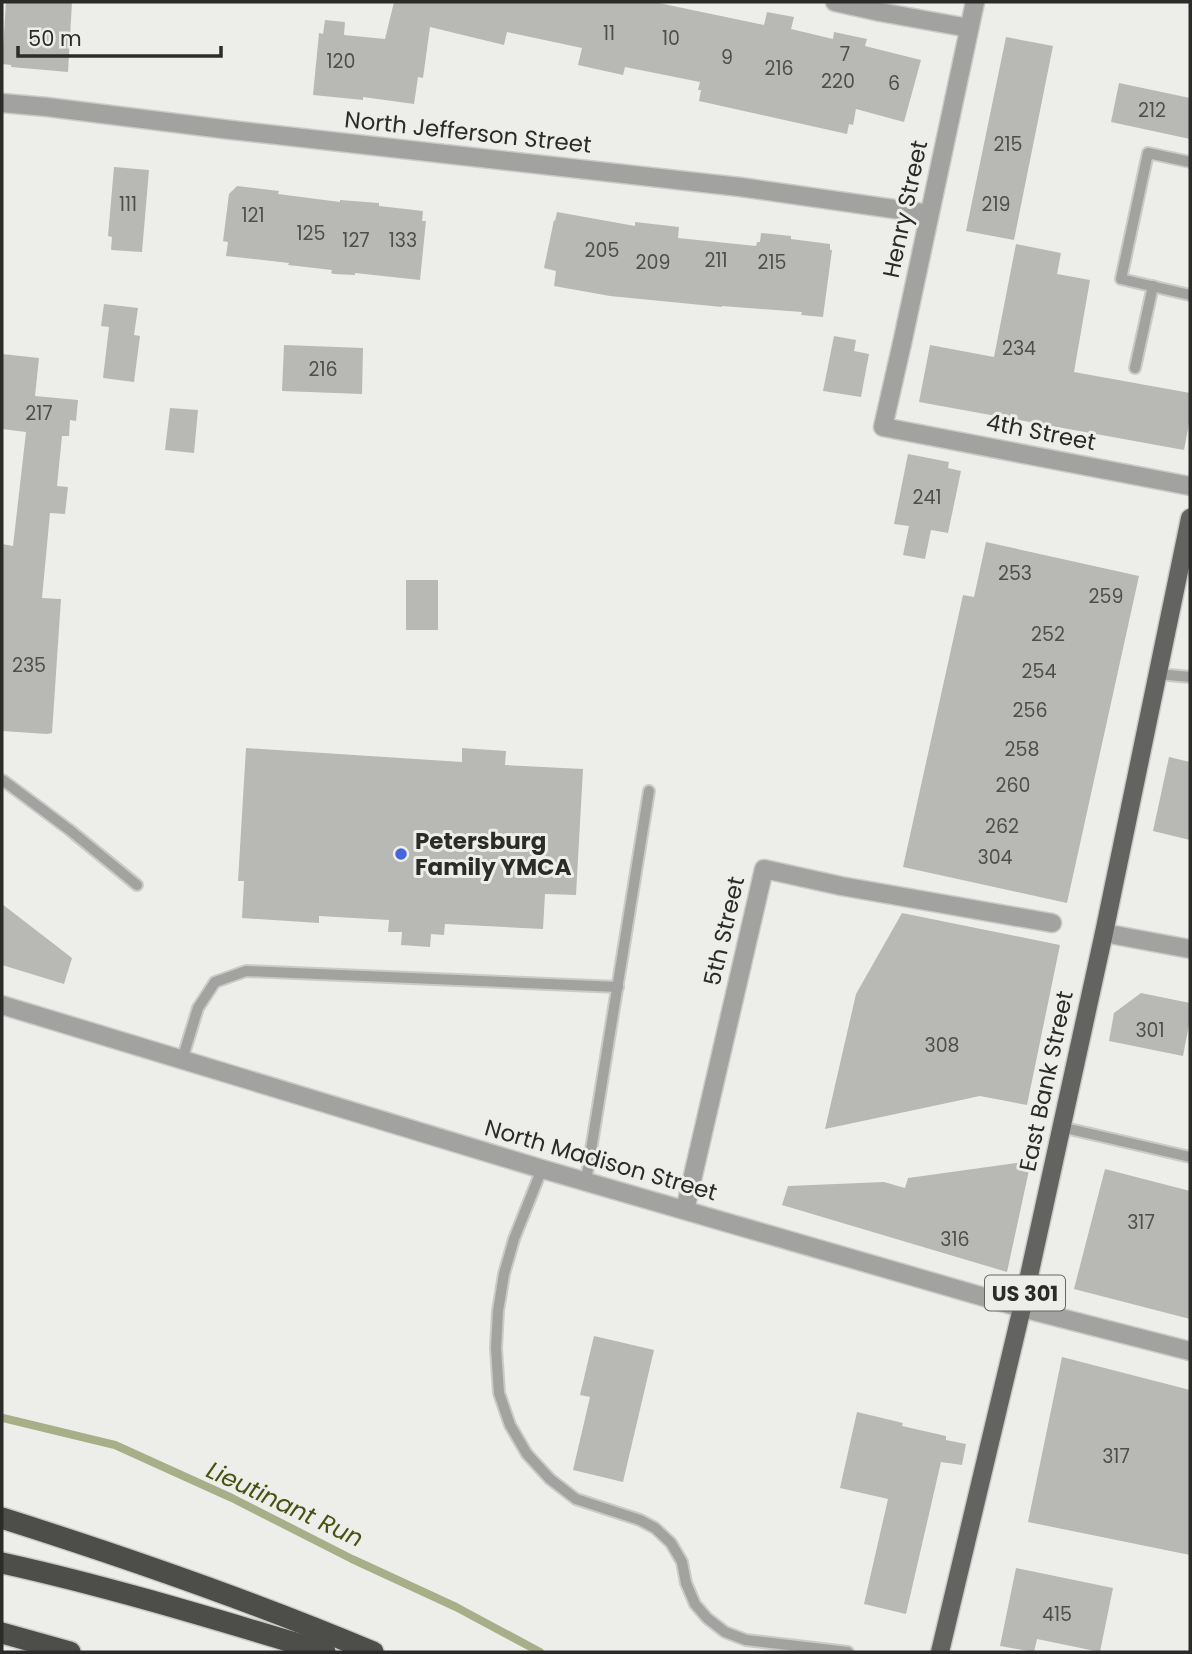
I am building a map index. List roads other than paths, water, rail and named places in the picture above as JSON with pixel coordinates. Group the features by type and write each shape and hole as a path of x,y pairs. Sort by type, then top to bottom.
{"highway":[{"path":"2,1518 236,1597 373,1652"},
{"path":"2,1563 161,1602 325,1652"},
{"path":"2,1633 69,1652"}],"main road":[{"name":"East Bank Street","path":"940,1652 1022,1308 1104,933 1190,518"}],"street":[{"path":"835,2 969,28"},
{"name":"Henry Street","path":"883,427 975,2"},
{"name":"North Jefferson Street","path":"2,103 740,187 929,214"},
{"name":"4th Street","path":"883,427 1190,486"},
{"name":"5th Street","path":"685,1210 764,869 841,886 1052,923"},
{"path":"1104,933 1190,949"},
{"name":"North Madison Street","path":"2,1005 685,1210 1022,1308 1190,1351"}],"lane":[{"path":"1190,162 1148,153 1121,279 1189,294 1190,281"},
{"path":"1135,368 1153,286"},
{"path":"1158,674 1190,677"},
{"path":"2,780 71,831 137,885"},
{"path":"586,1181 649,790"},
{"path":"182,1060 198,1008 215,982 246,971 618,987"},
{"path":"1061,1127 1190,1157"},
{"path":"542,1168 514,1239 504,1274 496,1348 499,1394 510,1425 527,1454 550,1479 576,1499 656,1528 671,1543 681,1562 695,1604 725,1632 746,1640 848,1652"}],"waterway":[{"name":"Lieutinant Run","path":"3,1418 115,1445 232,1498 352,1559 456,1607 540,1652"}],"place":[{"name":"Petersburg Family YMCA","path":"401,854"}]}
